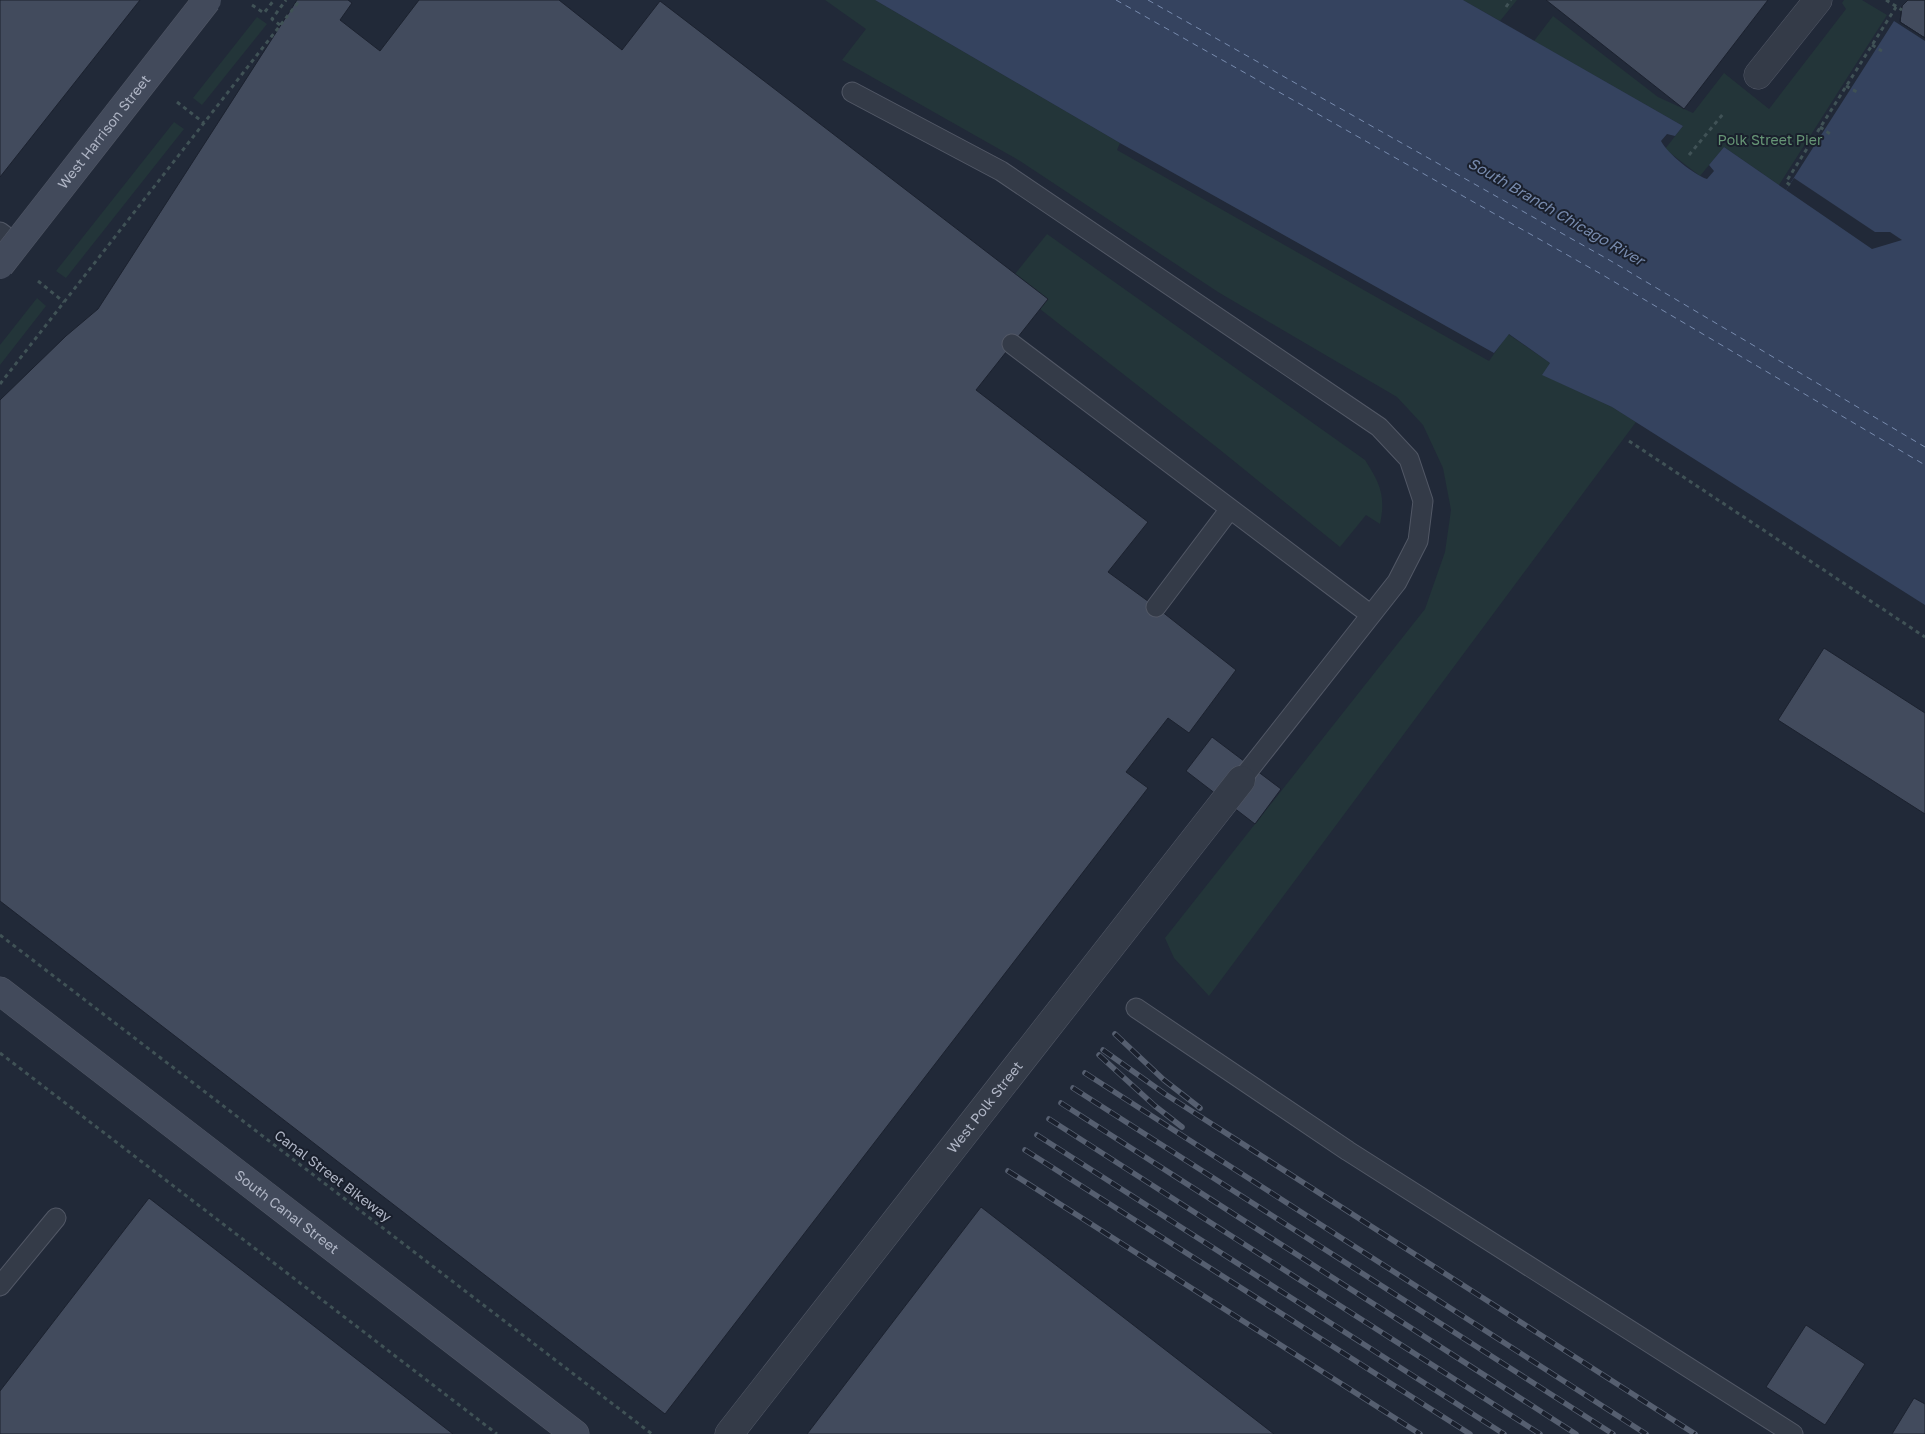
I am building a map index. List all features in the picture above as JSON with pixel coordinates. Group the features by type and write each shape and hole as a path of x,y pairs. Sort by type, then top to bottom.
{"main road":[{"name":"West Harrison Street","path":"5,247 207,0"},
{"name":"South Canal Street","path":"0,991 575,1434"}],"street":[{"path":"1758,75 1818,0"},
{"name":"West Polk Street","path":"728,1434 1241,780"}],"lane":[{"path":"852,92 1001,171 1379,427 1409,459 1423,501 1418,541 1397,582 1241,780"},
{"path":"1012,344 1371,615"},
{"path":"1156,607 1230,509"},
{"path":"1136,1008 1348,1151 1793,1434"},
{"path":"0,1286 56,1218"}],"path":[{"path":"252,5 264,13 274,0"},
{"path":"280,25 272,19 286,0"},
{"path":"0,384 300,0"},
{"path":"1506,7 1511,0"},
{"path":"1886,0 1902,10"},
{"path":"1790,185 1786,182 1896,7"},
{"path":"1872,45 1882,51"},
{"path":"1846,86 1857,92"},
{"path":"177,102 204,123"},
{"path":"1689,155 1723,114"},
{"path":"1820,127 1830,134"},
{"path":"38,281 64,302"},
{"path":"1629,442 1925,636"},
{"name":"Canal Street Bikeway","path":"0,935 652,1434"},
{"path":"0,1052 497,1434"}],"green space":[{"path":"825,0 875,0 1120,143 1117,150 1489,361 1508,334 1550,363 1543,375 1612,407 1636,422 1209,996 1174,958 1165,938 1425,609 1445,552 1451,510 1443,468 1423,425 1397,397 1218,292 1020,161 842,60 866,29"},
{"path":"1463,0 1517,0 1500,21"},
{"name":"Polk Street Pier","path":"1844,0 1862,0 1887,15 1779,185 1724,147 1700,176 1665,149 1683,126 1534,41 1553,16 1658,97 1693,113 1724,73 1769,109 1846,9 1842,3"},
{"path":"257,17 267,24 202,105 193,98"},
{"path":"174,122 184,129 66,278 56,271"},
{"path":"1047,234 1365,460 1375,476 1382,498 1380,524 1366,515 1340,547 1219,449 1040,309 1048,299 1015,274"},
{"path":"37,298 46,306 0,365 0,345"}],"water":[{"name":"South Branch Chicago River","path":"875,0 1463,0 1683,126 1675,136 1667,134 1661,141 1681,163 1695,173 1707,179 1714,171 1709,165 1724,147 1786,190 1894,21 1925,41 1925,605 1612,407 1542,375 1550,363 1509,334 1494,353 1120,143"}],"pier":[{"path":"1794,178 1875,232 1890,232 1902,240 1872,249 1786,190"}],"building":[{"path":"0,0 140,0 0,177"},
{"path":"297,0 348,0 352,3 340,20 380,51 419,0 559,0 622,50 660,1 1048,299 976,390 1148,522 1108,572 1236,670 1189,733 1168,718 1126,772 1148,788 665,1414 0,901 0,400 66,336 98,309"},
{"path":"1546,0 1768,0 1684,109"},
{"path":"1908,0 1925,0 1925,38 1900,22 1902,6"},
{"path":"1908,0 1925,0 1925,38 1900,22 1902,6"},
{"path":"1824,648 1925,713 1925,814 1778,720"},
{"path":"1212,737 1281,789 1255,824 1186,771"},
{"path":"149,1198 453,1434 0,1434 0,1391"},
{"path":"981,1207 1274,1434 807,1434"},
{"path":"1806,1325 1865,1364 1825,1425 1766,1387"},
{"path":"1914,1398 1925,1404 1925,1434 1892,1434"}],"ferry route":[{"path":"1116,0 1601,274 1925,465"},
{"path":"1148,0 1611,261 1925,447"}],"railway":[{"path":"1115,1034 1164,1080 1200,1108"},
{"path":"1103,1050 1165,1094 1695,1434"},
{"path":"1099,1055 1155,1106 1182,1127"},
{"path":"1085,1073 1646,1434"},
{"path":"1073,1088 1613,1434"},
{"path":"1061,1103 1576,1434"},
{"path":"1049,1119 1540,1434"},
{"path":"1037,1135 1504,1434"},
{"path":"1025,1150 1470,1434"},
{"path":"1008,1171 1420,1434"}]}
